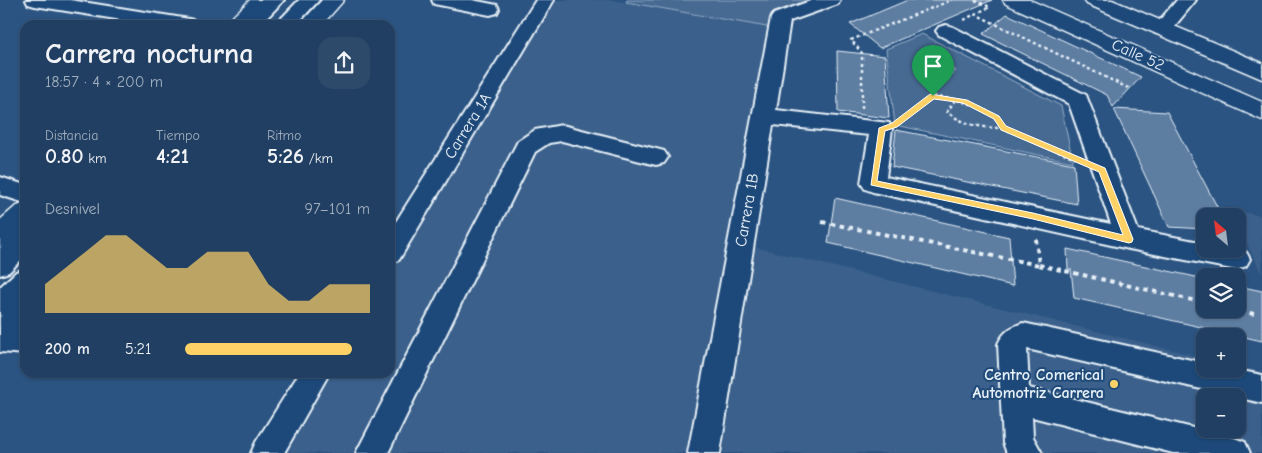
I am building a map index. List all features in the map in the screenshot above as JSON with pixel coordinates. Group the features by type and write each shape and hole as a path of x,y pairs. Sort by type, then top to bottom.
{"main road":[{"path":"240,20 262,0"},
{"path":"315,20 334,0"},
{"name":"Calle 52","path":"1013,0 1262,112"},
{"name":"Calle 52","path":"1094,0 1262,72"},
{"path":"0,236 20,218"},
{"path":"0,338 20,318"}],"street":[{"path":"35,0 118,6 170,20"},
{"path":"254,20 275,0"},
{"path":"290,20 310,0"},
{"path":"441,0 490,8"},
{"name":"Carrera 1A","path":"395,245 545,0"},
{"name":"Carrera 1B","path":"704,453 781,18 831,0"},
{"path":"1162,29 1187,0"},
{"path":"946,31 1078,100 1102,170 1129,239"},
{"path":"763,116 872,128 873,183 1033,216 1129,239 1237,259"},
{"path":"372,453 526,146 543,136 562,133 656,157"},
{"path":"0,186 20,192"},
{"path":"0,264 20,245"},
{"path":"0,304 20,285"},
{"path":"1026,453 1018,443 1012,344 1023,335 1262,389"},
{"path":"0,338 20,340"},
{"path":"267,453 312,378"},
{"path":"1016,399 1234,453"}],"path":[{"path":"952,0 852,40 862,53 872,128 894,125 933,96 965,101 997,118 1003,128"},
{"path":"946,31 990,7 976,0"},
{"path":"975,14 1130,89"},
{"path":"955,100 947,112 954,118 986,129 1003,128 1102,170"},
{"path":"1033,216 1039,265"},
{"path":"822,222 1039,265 1196,300"},
{"path":"1246,312 1258,315"}],"shaded area":[{"path":"545,0 612,0 778,29 742,244 1196,356 1196,378 1246,378 1246,368 1262,372 1262,453 267,453 313,378 395,378 395,245"},
{"path":"627,0 831,0 781,18 778,29 626,2"},
{"path":"922,34 1061,106 1073,162 895,125 886,49"},
{"path":"923,57 944,59 956,71 936,89 928,84 926,80 923,72"},
{"path":"1246,213 1262,216 1262,274 1246,242"}],"building":[{"path":"908,0 992,0 880,48 850,24"},
{"path":"1007,14 1141,77 1113,107 1107,95 983,34"},
{"path":"837,51 885,56 889,118 838,112"},
{"path":"1114,109 1167,112 1218,208 1196,208 1196,228 1169,227"},
{"path":"896,130 1074,164 1077,204 892,167"},
{"path":"835,198 1009,237 1013,286 828,243"},
{"path":"1067,249 1196,277 1196,318 1246,318 1246,288 1262,291 1262,341 1246,337 1246,328 1205,328 1074,298 1071,269 1068,269"}],"place":[{"name":"Centro Comerical Automotriz Carrera","path":"1114,384"}],"route":[{"path":"933,96 965,101 997,118 1003,128 1102,170 1129,239 1033,216 873,183 881,130 894,125 933,96"}]}
